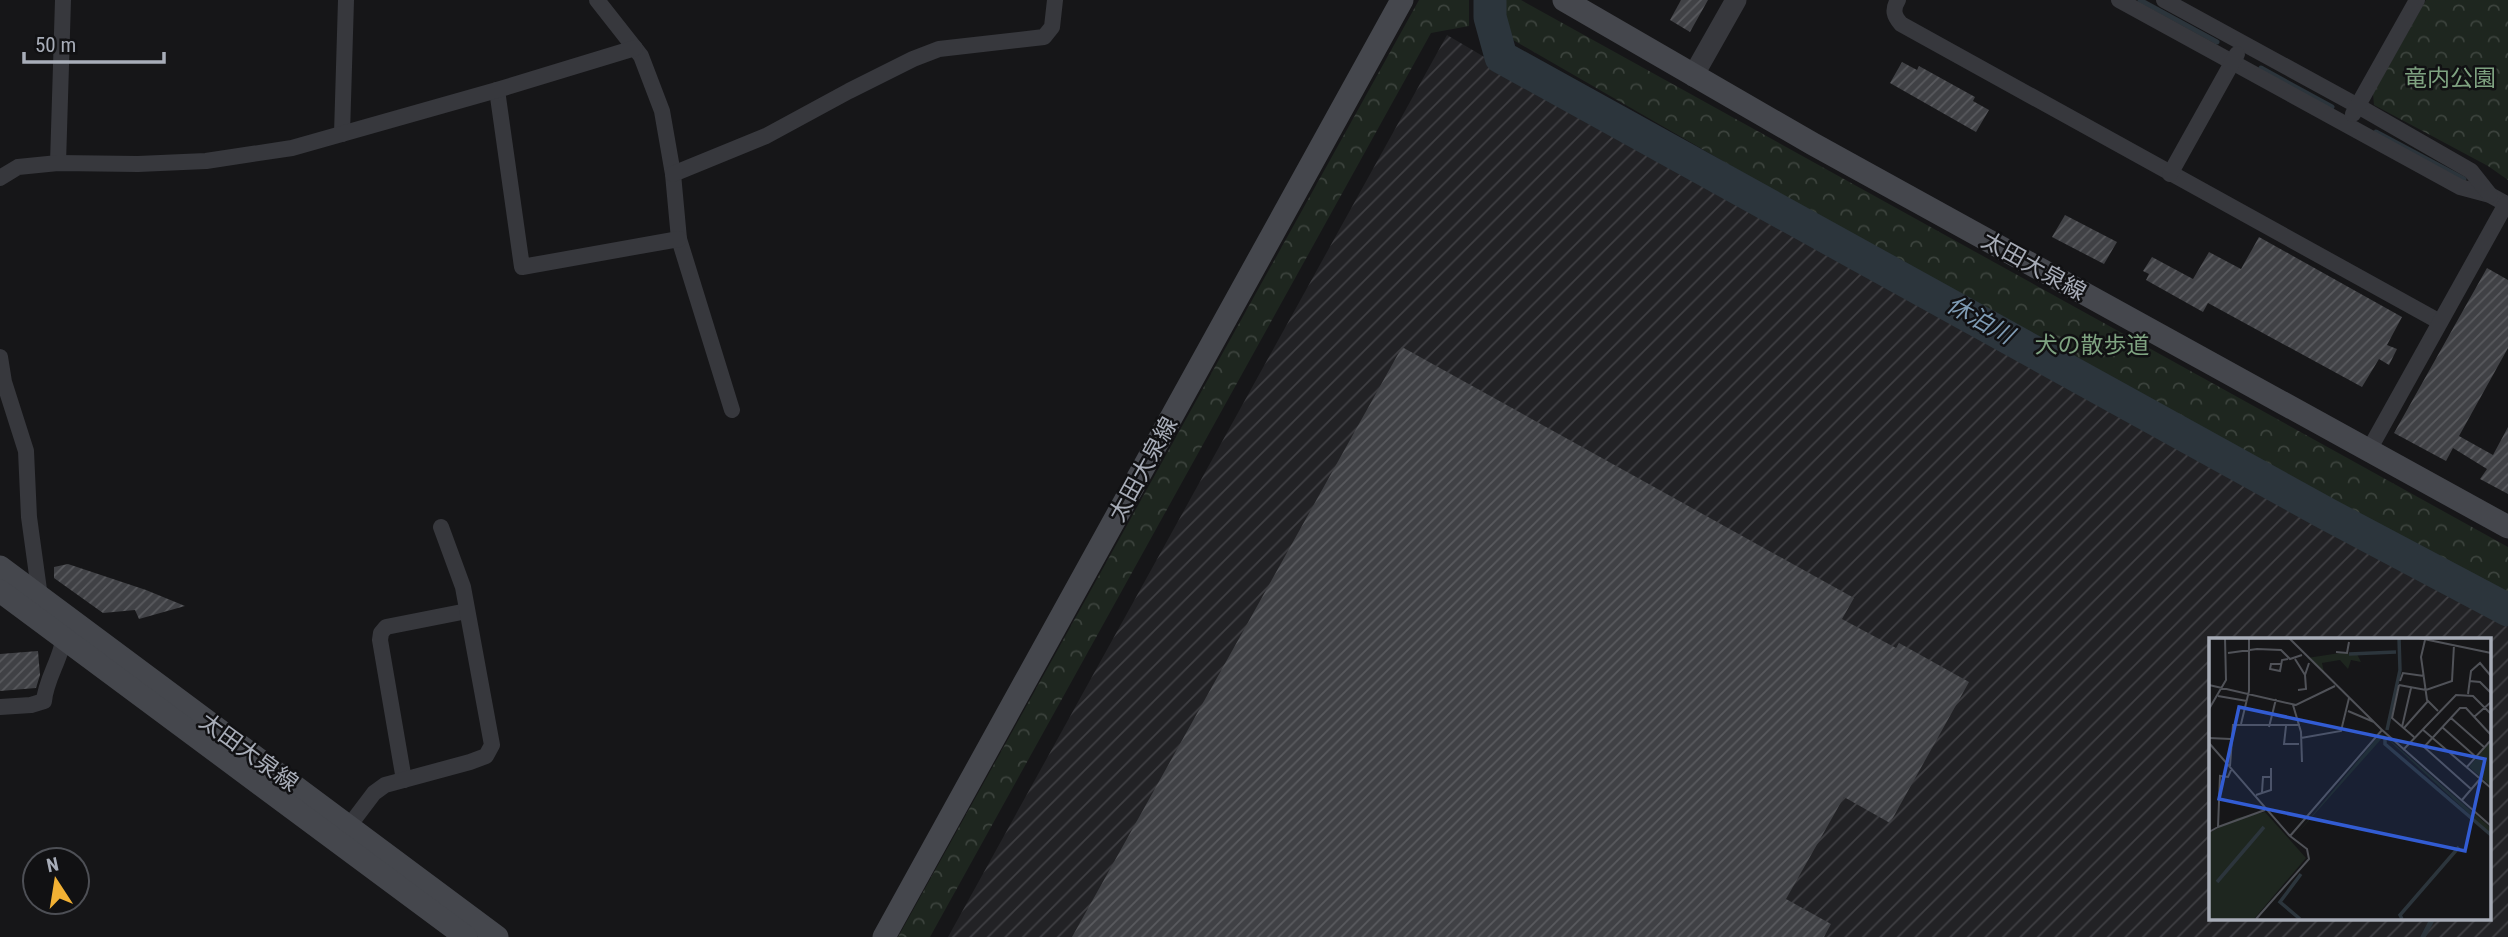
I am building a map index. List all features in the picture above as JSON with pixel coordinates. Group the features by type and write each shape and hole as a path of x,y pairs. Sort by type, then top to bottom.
{"main road":[{"name":"太田大泉線","path":"884,937 1402,0"},
{"name":"太田大泉線","path":"1563,0 1813,144 2508,527"},
{"name":"太田大泉線","path":"0,568 61,612 344,833"},
{"name":"太田大泉線","path":"0,591 344,833 483,935"}],"street":[{"path":"58,163 63,0"},
{"path":"342,134 346,0"},
{"path":"597,0 640,55 662,111 673,174 679,239 732,410"},
{"path":"673,174 766,136 860,85 939,49 1044,37 1052,27 1055,0"},
{"path":"1693,76 1736,0"},
{"path":"1898,0 1894,11 1901,24 2440,322"},
{"path":"2119,0 2460,187 2490,195 2507,205 2369,450"},
{"path":"2164,0 2471,171 2490,195"},
{"path":"2347,125 2417,0"},
{"path":"2170,174 2243,43"},
{"path":"0,178 18,167 58,163 206,161 292,148 635,48"},
{"path":"497,90 523,267 679,239"},
{"path":"0,356 4,382 26,451 29,517 40,597"},
{"path":"344,833 374,793 385,785 470,762 486,756 492,745 463,587 442,527"},
{"path":"404,780 381,633 386,627 467,611"},
{"path":"0,707 31,705 44,701 45,690 64,638 61,612"}],"shaded area":[{"path":"1447,35 1619,136 2508,627 2508,937 948,937"}],"green space":[{"path":"1419,0 1469,0 1469,26 1431,33 930,937 898,937"},
{"name":"犬の散歩道","path":"1499,0 1521,0 2508,547 2508,599 2066,359 1508,37"},
{"name":"竜内公園","path":"2426,0 2508,0 2508,180 2488,166 2374,105 2373,94"}],"building":[{"path":"1681,0 1708,0 1690,32 1670,20"},
{"path":"1902,62 1917,70 1919,66 1975,97 1973,101 1989,110 1976,132 1890,83"},
{"path":"2065,215 2117,242 2104,264 2052,237"},
{"path":"2259,237 2402,317 2387,345 2397,349 2389,365 2379,359 2362,387 2208,303 2203,312 2146,280 2149,274 2143,271 2152,257 2193,279 2209,252 2241,269"},
{"path":"2487,268 2508,280 2508,348 2459,436 2493,455 2508,427 2508,494 2480,479 2487,469 2453,448 2446,461 2394,433"},
{"path":"1402,347 1854,598 1842,619 1896,648 1899,643 1969,682 1890,823 1844,797 1786,899 1831,924 1824,937 1072,937"},
{"path":"68,564 185,606 139,619 135,610 103,613 54,578 54,567"},
{"path":"38,651 40,675 36,688 0,691 0,654"}],"waterway":[{"path":"2140,0 2217,42"},
{"name":"休泊川","path":"1490,1 1490,17 1501,57 2327,514 2508,610"},
{"path":"2261,68 2332,107"},
{"path":"2376,132 2464,179"},
{"path":"2423,937 2432,920"}]}
